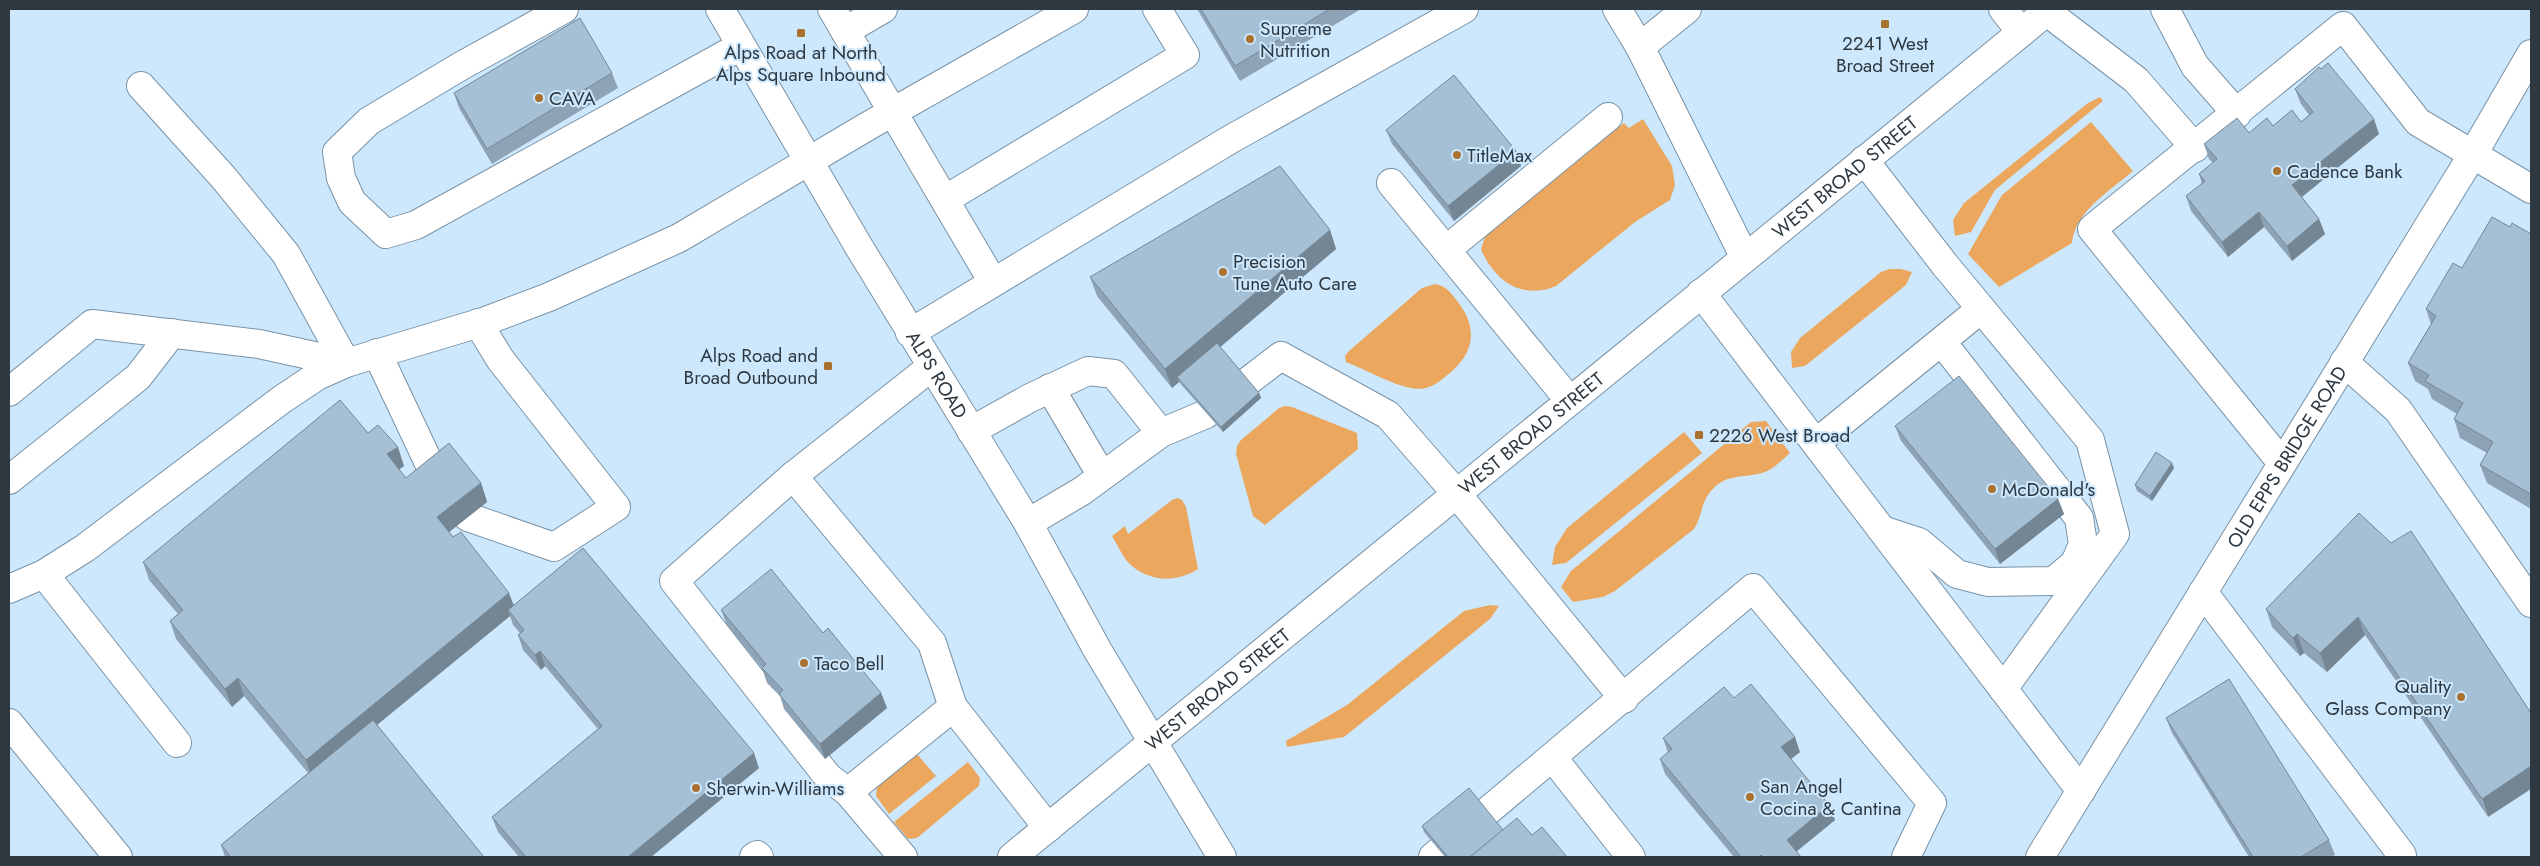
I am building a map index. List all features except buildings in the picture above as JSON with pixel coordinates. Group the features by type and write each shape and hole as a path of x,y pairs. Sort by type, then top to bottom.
{"main road":[{"path":"564,9 461,66 369,121 337,152 342,178 352,202 386,234 416,225 741,46"},
{"name":"ALPS ROAD","path":"720,9 930,367 1028,523 1152,742 1222,857"},
{"path":"883,9 839,20 892,113 946,199 993,282"},
{"path":"9,589 44,574 85,548 281,400 317,376 346,363 478,323 549,297 679,238 808,161 1074,9"},
{"path":"946,199 1185,55 1157,9"},
{"path":"910,333 1231,139 1464,9"},
{"path":"1617,9 1640,47 1745,258"},
{"path":"1640,47 1687,9"},
{"path":"2003,9 2021,32"},
{"path":"2165,9 2195,66 2237,114"},
{"path":"2048,10 2136,80 2195,148"},
{"name":"WEST BROAD STREET","path":"1012,857 2048,10"},
{"path":"2282,463 2092,229 2195,148 2343,26 2418,122 2531,189"},
{"name":"OLD EPPS BRIDGE ROAD","path":"2050,852 2081,791 2473,154 2531,54"},
{"path":"141,86 223,177 286,254 346,363"},
{"path":"1446,250 1608,117"},
{"path":"1864,160 1981,309 2090,440 2115,534 2003,689"},
{"path":"1391,183 1570,401"},
{"path":"1701,293 2081,791"},
{"path":"1816,443 1981,309"},
{"path":"468,517 554,547 616,507 500,359 478,323"},
{"path":"9,392 92,324 259,344 346,363"},
{"path":"9,480 138,377 172,333"},
{"path":"1882,530 1919,542 1957,574 1988,582 2054,581 2075,563 2083,544 2079,518 1942,342"},
{"path":"377,353 436,478"},
{"path":"1247,382 1281,356 1388,415 1456,493 1624,699"},
{"path":"2344,362 2398,410 2531,603"},
{"path":"902,857 848,792 828,778 674,581 793,476 930,367"},
{"path":"971,431 1050,388 1088,371 1114,374 1161,433"},
{"path":"1050,388 1102,476"},
{"path":"1028,523 1082,491 1161,433 1206,414"},
{"path":"793,476 932,643 953,707 1048,828"},
{"path":"44,574 177,743"},
{"path":"1433,857 1624,699 1753,588 1932,804 1906,857"},
{"path":"2203,592 2402,855"},
{"path":"848,792 953,707"},
{"path":"9,724 118,857"},
{"path":"1553,758 1632,857"},
{"path":"754,857 757,855 759,857"}],"shaded area":[{"path":"2100,97 2103,101 1995,190 1971,232 1955,236 1953,220 1964,203 2088,103"},
{"path":"1643,119 1672,166 1675,185 1670,200 1635,222 1556,286 1532,291 1511,285 1502,279 1494,271 1481,250 1485,236 1624,123 1629,128"},
{"path":"2091,122 2133,171 2104,194 2087,211 2080,221 2072,243 1999,287 1968,254 2002,195"},
{"path":"1889,269 1901,269 1912,272 1906,285 1805,366 1792,368 1791,352 1800,338 1881,272"},
{"path":"1435,284 1443,286 1451,293 1465,313 1469,323 1471,333 1467,352 1454,369 1433,385 1416,389 1396,384 1346,362 1345,356 1349,351 1422,288"},
{"path":"1285,406 1292,407 1357,433 1358,449 1265,525 1253,516 1236,454 1237,446 1241,440 1279,408"},
{"path":"1766,421 1790,453 1768,471 1730,478 1717,485 1705,500 1694,529 1615,591 1603,597 1573,602 1561,587 1571,571 1751,422"},
{"path":"1684,432 1702,453 1566,563 1552,565 1555,547 1567,528"},
{"path":"1178,498 1182,500 1186,507 1198,569 1189,574 1170,579 1142,573 1126,560 1112,536 1125,526 1128,534 1172,500"},
{"path":"1490,605 1499,606 1490,619 1344,737 1287,747 1286,741 1347,705 1464,611"},
{"path":"916,753 936,776 889,814 876,796 877,786"},
{"path":"968,762 980,778 979,786 917,838 908,839 894,822"}],"place":[{"name":"2241 West Broad Street","path":"1885,24"},
{"name":"Alps Road at North Alps Square Inbound","path":"801,33"},
{"name":"Supreme Nutrition","path":"1250,39"},
{"name":"CAVA","path":"539,98"},
{"name":"TitleMax","path":"1457,155"},
{"name":"Cadence Bank","path":"2277,171"},
{"name":"Precision Tune Auto Care","path":"1223,272"},
{"name":"Alps Road and Broad Outbound","path":"828,366"},
{"name":"2226 West Broad","path":"1699,435"},
{"name":"McDonald's","path":"1992,489"},
{"name":"Taco Bell","path":"804,663"},
{"name":"Quality Glass Company","path":"2461,697"},
{"name":"Sherwin-Williams","path":"696,788"},
{"name":"San Angel Cocina & Cantina","path":"1750,797"}]}
